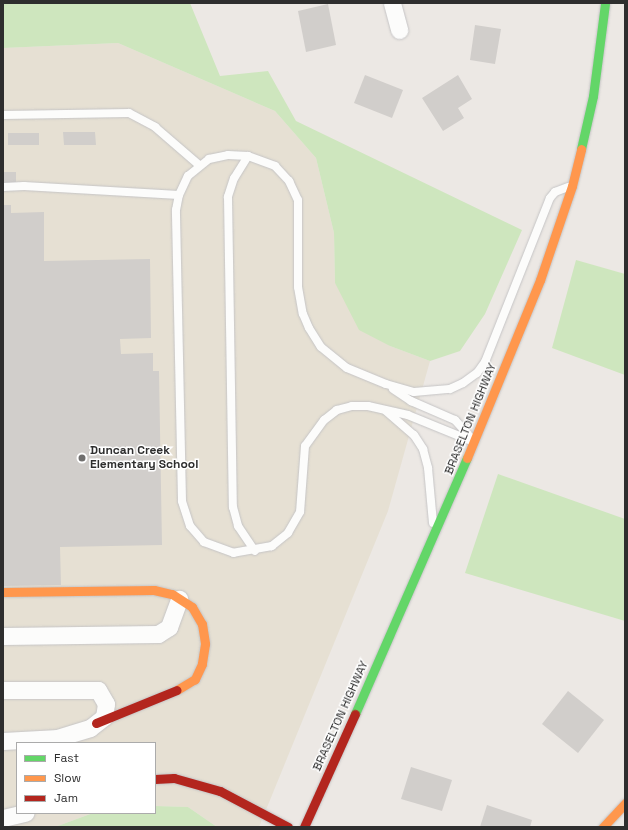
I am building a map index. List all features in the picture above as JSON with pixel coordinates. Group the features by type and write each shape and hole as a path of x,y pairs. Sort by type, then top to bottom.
{"main road":[{"name":"BRASELTON HIGHWAY","path":"304,827 434,538 540,280 572,186 593,96 605,3"},
{"path":"3,592 154,590 172,594 192,607 202,624 205,644 202,664 195,679 182,688 96,723"},
{"path":"156,779 174,778 220,791 288,827"},
{"path":"603,827 625,803"}],"street":[{"path":"392,3 399,30"},
{"path":"3,636 158,634 169,627 179,599"},
{"path":"3,690 98,690 106,704 104,717 90,728 58,738 3,741"},
{"path":"3,818 21,814"}],"lane":[{"path":"3,115 129,114 155,127 199,165"},
{"path":"474,442 408,415 384,409 352,406 337,410 324,420 305,446 300,512 288,533 272,546 256,551 234,553 204,542 190,526 182,501 176,210 179,195 188,176 199,165 209,159 222,156 248,156 275,166 289,181 298,200 298,287 302,314 309,328 321,347 333,359 347,368 386,384 414,392 435,391 463,383 477,373 486,362 550,198 555,192 572,186"},
{"path":"248,156 234,178 228,197 233,499 238,526 256,551"},
{"path":"3,187 24,186 179,195"},
{"path":"386,384 411,401 455,420 474,442"},
{"path":"384,409 414,435 423,449 428,468 434,538"}],"shaded area":[{"path":"118,43 275,111 316,158 334,233 335,283 390,346 430,361 388,511 259,827 217,827 188,807 156,806 156,742 16,742 16,814 90,814 55,827 3,827 3,48"}],"green space":[{"path":"3,3 190,3 220,76 268,71 296,121 522,230 485,314 460,351 430,361 390,346 359,330 335,283 334,233 316,158 275,111 118,43 3,48"},
{"path":"576,260 625,274 625,375 552,348"},
{"path":"498,474 625,519 625,621 465,573"},
{"path":"156,806 188,807 217,827 55,827 90,814 156,814"}],"building":[{"path":"328,4 336,45 306,52 298,11"},
{"path":"475,25 501,29 495,64 470,60"},
{"path":"365,75 403,90 392,118 354,103"},
{"path":"458,75 472,99 458,108 464,118 443,131 422,98"},
{"path":"63,132 95,132 96,145 64,145"},
{"path":"8,133 39,133 39,145 8,145"},
{"path":"3,172 16,172 16,186 3,186"},
{"name":"Duncan Creek Elementary School","path":"3,205 11,205 11,213 44,212 44,261 150,259 151,338 120,339 121,354 153,353 153,371 159,371 162,545 60,547 61,585 3,586"},
{"path":"568,691 604,720 578,753 542,724"},
{"path":"411,767 452,780 442,811 401,799"},
{"path":"487,805 532,820 530,827 480,827"}],"traffic: fast":[{"path":"581,149 593,96 605,3"},
{"path":"355,714 467,458"}],"traffic: slow":[{"path":"467,458 540,280 572,186 581,149"},
{"path":"3,592 154,590 172,594 192,607 202,624 205,644 202,664 195,679 177,690"},
{"path":"603,827 625,803"}],"traffic: jam":[{"path":"96,723 177,690"},
{"path":"304,827 355,714"},
{"path":"156,779 174,778 220,791 288,827"}],"place":[{"name":"Duncan Creek Elementary School","path":"82,458"}]}
